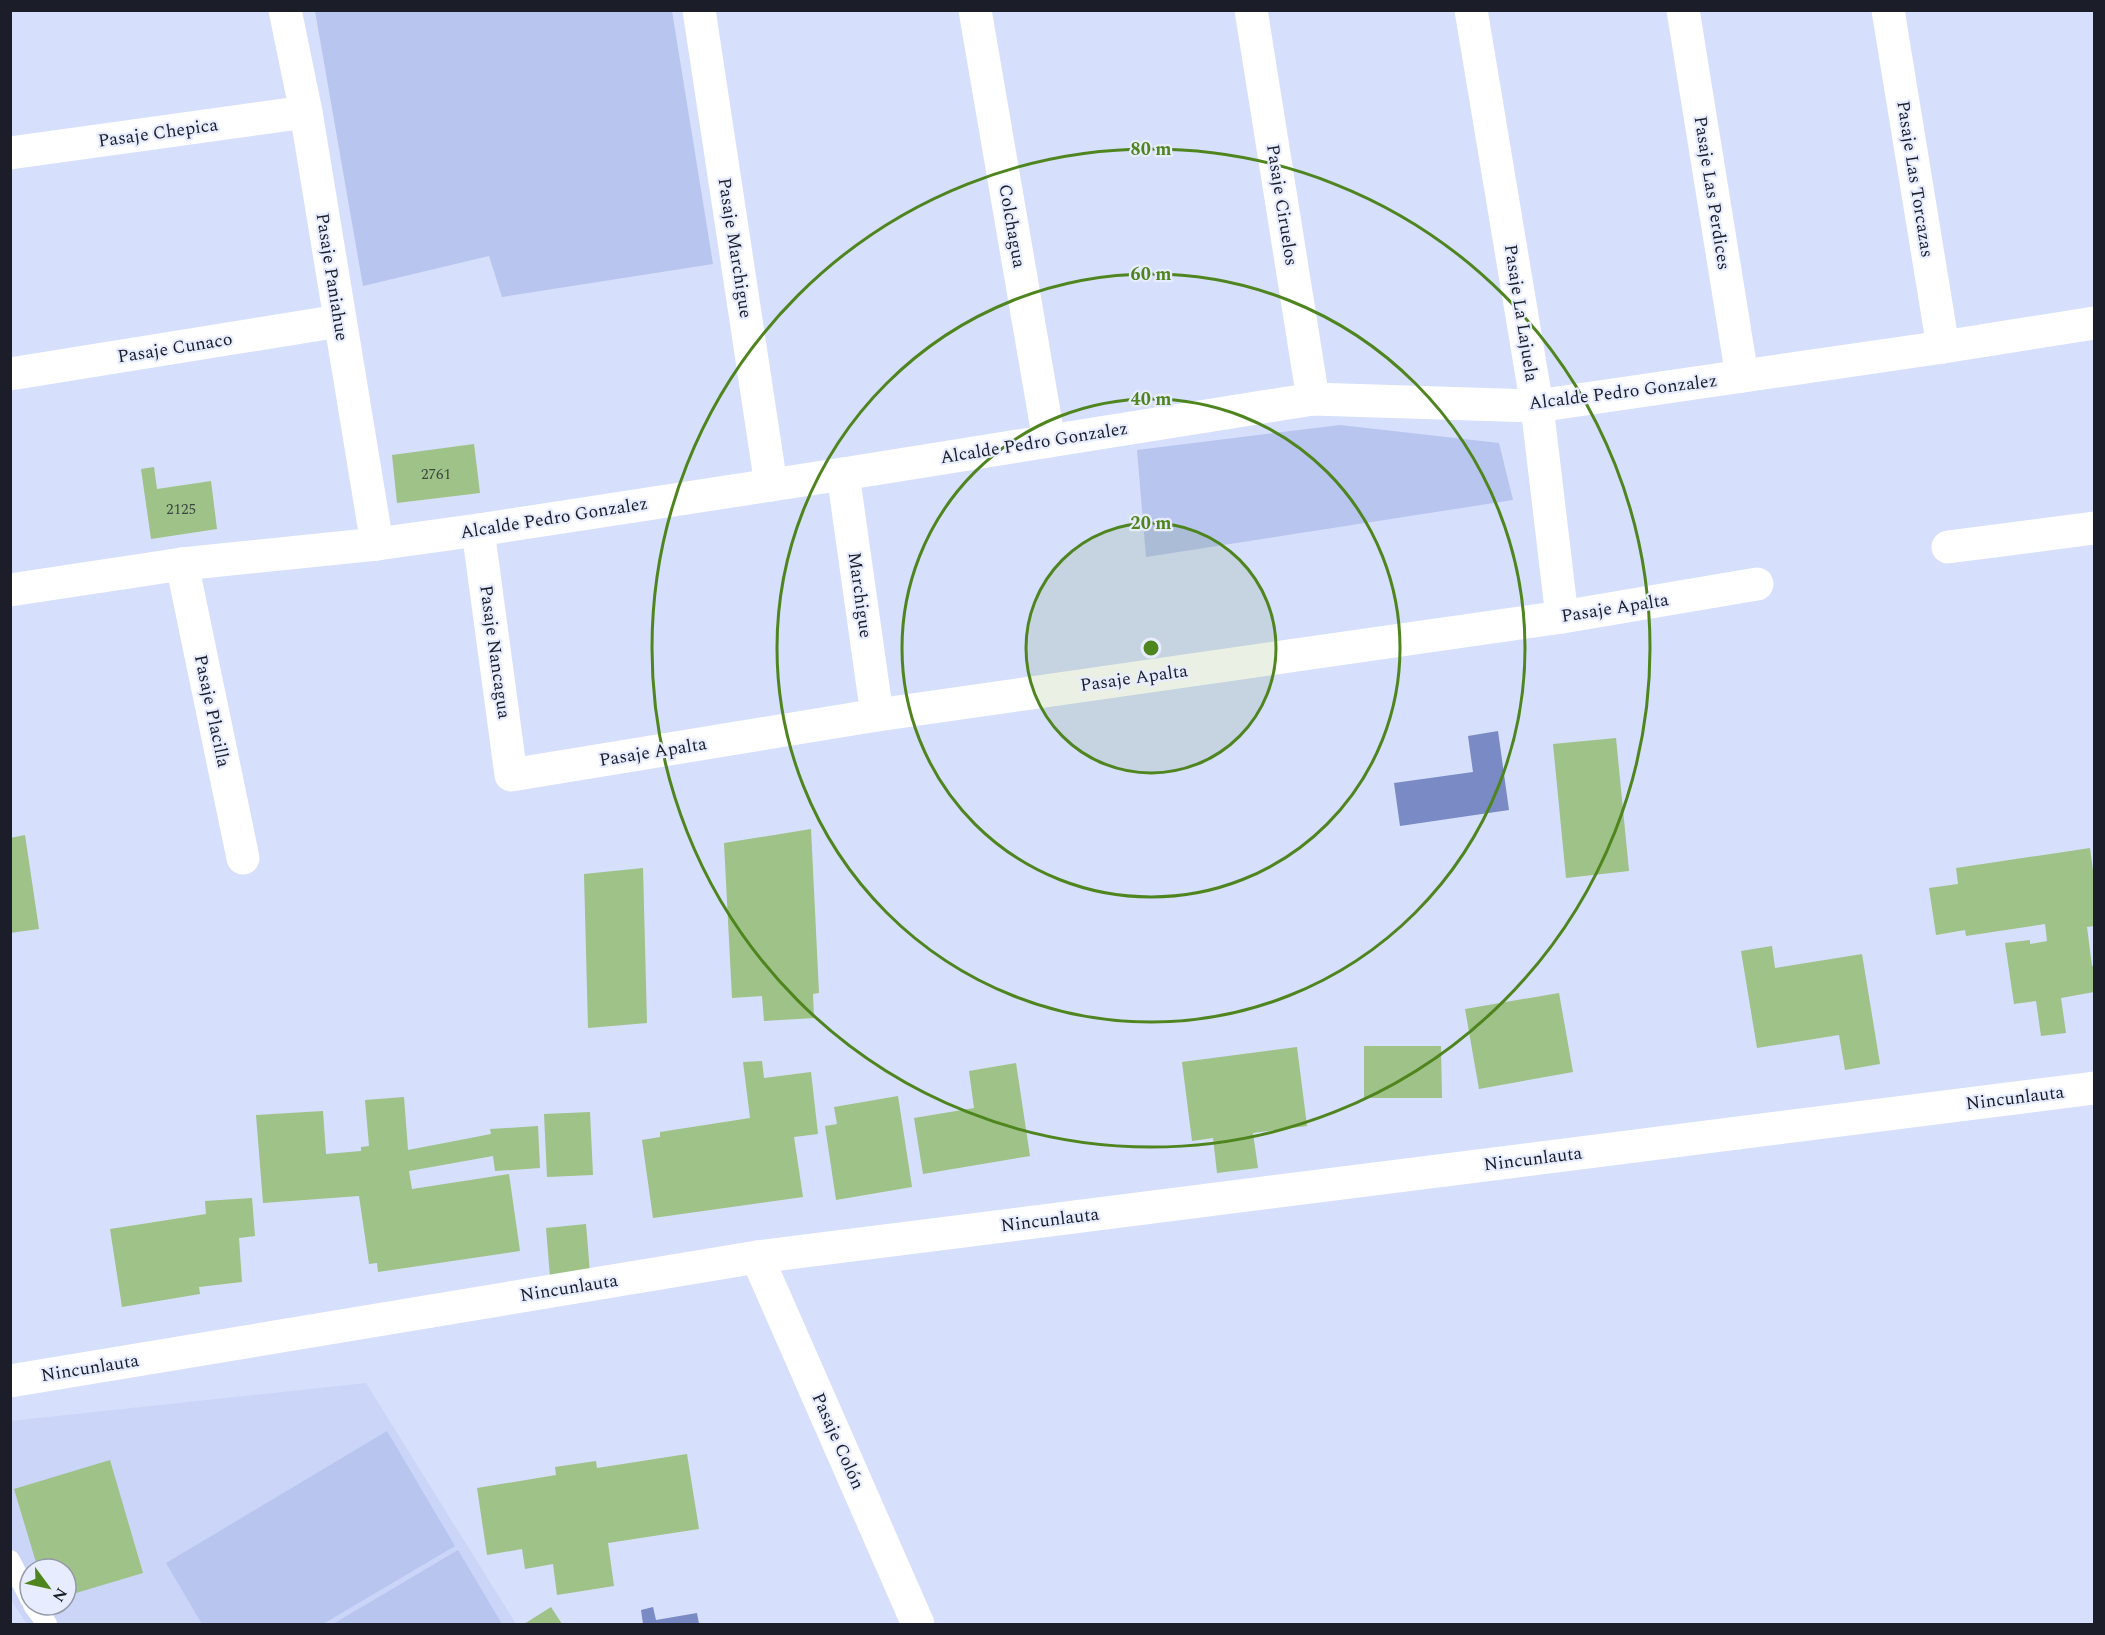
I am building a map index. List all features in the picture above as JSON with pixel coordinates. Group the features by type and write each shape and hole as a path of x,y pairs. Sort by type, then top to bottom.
{"street":[{"name":"Pasaje Paniahue","path":"285,10 306,112 377,544"},
{"name":"Pasaje Marchigue","path":"699,10 771,484"},
{"name":"Colchagua","path":"975,10 1049,441"},
{"name":"Pasaje Ciruelos","path":"1251,10 1313,399"},
{"name":"Pasaje La Lajuela","path":"1471,10 1537,406 1562,617"},
{"name":"Pasaje Las Perdices","path":"1683,10 1742,376"},
{"name":"Pasaje Las Torcazas","path":"1888,10 1942,347"},
{"name":"Pasaje Chepica","path":"10,153 306,112"},
{"name":"Pasaje Cunaco","path":"10,374 339,321"},
{"name":"Alcalde Pedro Gonzalez","path":"10,590 182,564 377,544 478,530 1313,399 1537,406 2094,323"},
{"name":"Marchigue","path":"843,474 877,716"},
{"path":"1948,547 2094,528"},
{"name":"Pasaje Nancagua","path":"478,530 511,775"},
{"name":"Pasaje Placilla","path":"182,564 243,858"},
{"name":"Pasaje Apalta","path":"511,775 877,716 1562,617 1757,584"},
{"name":"Nincunlauta","path":"10,1381 757,1257 2094,1088"},
{"name":"Pasaje Colón","path":"757,1257 918,1624"}],"lane":[{"path":"10,1560 18,1576"}],"shaded area":[{"path":"315,11 672,11 713,264 502,297 489,256 363,286"},
{"path":"1340,425 1499,443 1513,500 1146,557 1137,450"},
{"path":"1498,731 1509,810 1400,826 1394,783 1473,772 1468,736"},
{"path":"366,1383 516,1624 27,1624 22,1617 78,1617 78,1557 18,1557 18,1610 11,1600 10,1421"},
{"path":"387,1431 455,1546 323,1624 202,1624 166,1563"},
{"path":"458,1550 502,1624 333,1624"},
{"path":"653,1607 656,1620 697,1613 699,1624 643,1624 641,1610"}],"building":[{"path":"474,444 480,493 397,503 392,455"},
{"path":"154,467 157,489 211,481 217,529 151,539 141,469"},
{"path":"1616,738 1629,871 1566,878 1553,744"},
{"path":"811,829 819,993 813,994 814,1018 764,1021 762,996 732,998 724,843"},
{"path":"25,835 39,929 10,933 10,838"},
{"path":"2090,848 2094,878 2094,926 2087,927 2092,966 2094,965 2094,992 2061,998 2066,1033 2041,1036 2036,1001 2014,1004 2005,943 2030,940 2030,944 2047,941 2045,924 1966,936 1965,930 1936,935 1929,888 1958,884 1956,868"},
{"path":"643,868 647,1023 588,1028 584,874"},
{"path":"1772,946 1775,968 1862,954 1880,1064 1845,1070 1839,1035 1757,1048 1741,951"},
{"path":"1559,993 1573,1072 1479,1089 1465,1009"},
{"path":"1364,1046 1441,1046 1442,1098 1364,1098"},
{"path":"1297,1047 1307,1126 1253,1133 1258,1168 1217,1173 1213,1138 1192,1141 1182,1062"},
{"path":"762,1061 764,1078 811,1072 818,1134 794,1137 803,1197 653,1218 642,1140 660,1137 660,1132 750,1118 743,1062"},
{"path":"1016,1063 1030,1156 923,1174 914,1118 974,1108 969,1071"},
{"path":"898,1096 912,1187 836,1200 825,1126 837,1124 834,1107"},
{"path":"404,1097 408,1150 491,1134 490,1129 538,1126 540,1168 495,1171 493,1156 409,1171 412,1189 509,1174 520,1251 378,1272 377,1263 369,1264 359,1196 263,1203 256,1115 323,1111 326,1154 361,1151 361,1147 369,1146 365,1100"},
{"path":"590,1112 593,1175 547,1177 544,1114"},
{"path":"252,1198 255,1236 239,1238 242,1282 199,1287 200,1294 122,1307 110,1229 206,1214 205,1201"},
{"path":"586,1224 590,1273 550,1277 546,1228"},
{"path":"687,1454 699,1529 608,1543 614,1586 557,1595 553,1564 525,1569 522,1549 487,1555 477,1488 556,1475 555,1467 596,1461 597,1468"},
{"path":"110,1460 143,1573 78,1592 78,1557 34,1557 14,1489"},
{"path":"551,1607 562,1624 524,1624"}]}
